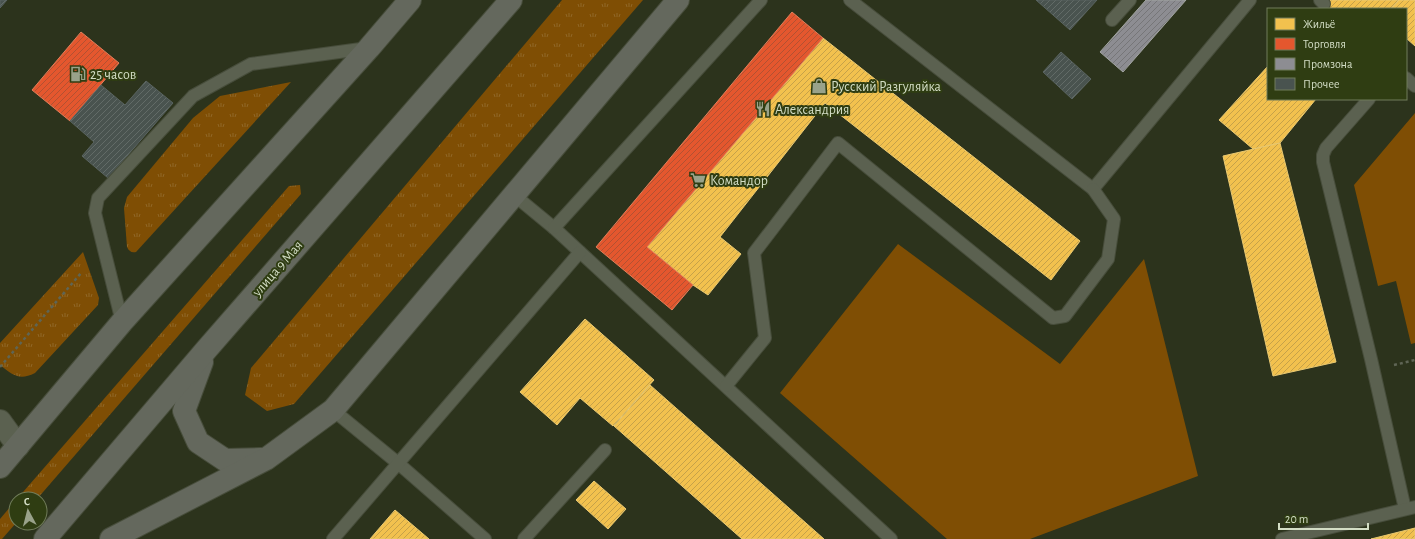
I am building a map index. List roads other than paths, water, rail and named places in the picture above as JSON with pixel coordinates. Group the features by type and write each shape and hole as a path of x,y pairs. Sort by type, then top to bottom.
{"main road":[{"path":"0,466 122,322 369,48 410,0"},
{"name":"улица 9 Мая","path":"45,539 206,350 511,0"},
{"path":"111,539 266,459 333,410 678,0"},
{"path":"206,350 184,411 198,442 225,460 266,459"}],"street":[{"path":"0,421 18,446"}],"lane":[{"path":"554,228 761,0"},
{"path":"726,386 765,338 754,253 838,143 1053,318 1065,316 1108,259 1114,219 1093,188 850,0"},
{"path":"1112,20 1130,0"},
{"path":"1093,188 1250,0"},
{"path":"122,322 95,214 98,198 193,96 250,64 369,48"},
{"path":"1407,79 1415,86"},
{"path":"1282,539 1410,508 1371,359 1323,162 1323,155 1326,148 1368,100"},
{"path":"514,195 554,228 891,539"},
{"path":"333,539 580,252"},
{"path":"333,410 399,464 485,539"},
{"path":"524,539 605,450"}],"place":[{"name":"25 часов","path":"78,74"},
{"name":"Русский Разгуляйка","path":"819,86"},
{"name":"Александрия","path":"763,109"},
{"name":"Командор","path":"698,180"}]}
